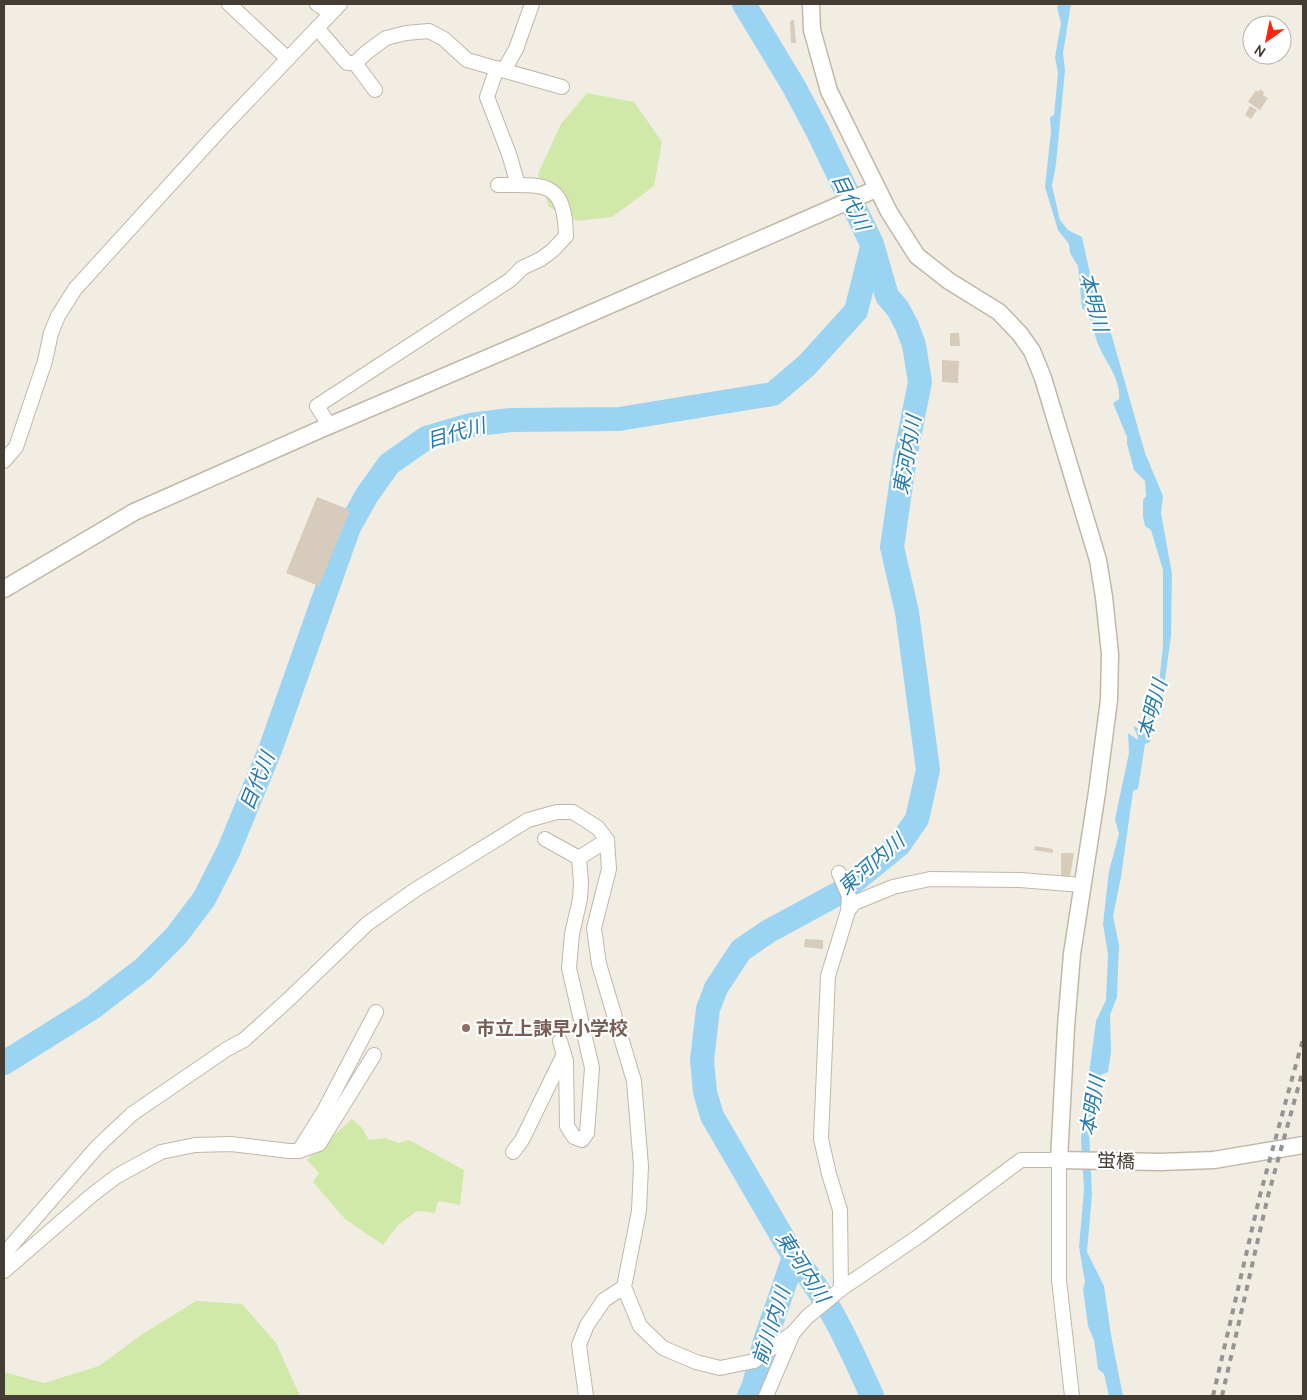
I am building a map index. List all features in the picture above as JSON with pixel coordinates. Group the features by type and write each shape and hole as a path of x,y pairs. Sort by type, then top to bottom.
{"street":[{"path":"229,4 288,59"},
{"path":"4,461 16,447 58,316 75,289 335,8 317,4"},
{"path":"518,185 509,154 487,97 501,69 516,49 532,4"},
{"path":"810,4 812,30 829,91 872,191 889,212 917,256 949,281 999,312 1020,334 1032,351 1044,378 1098,560 1110,654 1109,700 1070,982 1066,1160 1059,1280 1072,1396"},
{"path":"317,28 347,63 355,63 386,38 406,33 429,31 444,39 467,60 562,87"},
{"path":"355,63 375,90"},
{"path":"329,426 318,406 510,280 522,268 541,259 553,250 566,236 566,220 562,204 553,191 538,185 498,185"},
{"path":"4,589 134,512 872,191"},
{"path":"4,1254 97,1147 132,1114 227,1049 244,1040 367,924 415,890 528,820 557,812 574,812 598,828 607,840 609,869 594,928 599,964 634,1081 641,1166 639,1211 624,1287 640,1326 663,1348 696,1362 720,1368 754,1360 793,1333 807,1317 837,1292 919,1236 1021,1160 1066,1160"},
{"path":"545,839 578,858"},
{"path":"578,858 607,840"},
{"path":"513,1152 522,1140 562,1047 566,1061 567,1126 574,1137 582,1140 587,1133 592,1068 569,968 572,934 580,899 581,882 578,858"},
{"path":"837,1292 840,1210 821,1139 828,976 848,911 848,896 839,873"},
{"path":"848,911 854,903 893,887 930,879 1020,880 1082,885"},
{"path":"299,1151 324,1111 376,1012"},
{"path":"4,1271 92,1194 117,1176 161,1152 195,1145 231,1144 299,1151 319,1144 374,1055"},
{"name":"蛍橋","path":"1066,1160 1160,1162 1214,1160 1303,1144"},
{"path":"586,1396 579,1345 587,1326 604,1300 624,1287"},
{"path":"766,1396 793,1333"}],"green space":[{"path":"587,93 634,102 662,142 654,186 612,217 577,221 549,207 538,174 561,124"},
{"path":"352,1119 362,1128 369,1140 385,1138 399,1143 409,1140 464,1170 460,1205 438,1201 435,1213 417,1211 398,1225 383,1245 345,1219 313,1182 319,1173 307,1160"},
{"path":"196,1301 242,1304 276,1343 300,1396 4,1396 4,1372 44,1383 99,1366 141,1335"}],"water":[{"name":"本明川","path":"1059,4 1071,4 1063,53 1065,70 1056,164 1052,186 1060,220 1068,230 1082,237 1093,287 1103,300 1105,307 1101,319 1111,333 1145,453 1163,496 1161,513 1172,574 1171,636 1163,694 1150,742 1145,744 1138,789 1133,791 1121,877 1113,916 1119,945 1117,997 1110,1015 1111,1052 1108,1072 1101,1075 1097,1105 1089,1129 1092,1194 1087,1252 1104,1286 1123,1396 1109,1396 1104,1374 1098,1369 1094,1340 1088,1326 1083,1289 1085,1282 1079,1247 1084,1190 1081,1139 1096,1021 1106,1000 1108,954 1103,924 1109,871 1119,834 1115,819 1129,753 1128,733 1138,740 1133,726 1143,731 1147,725 1159,683 1163,646 1163,570 1151,530 1145,526 1143,500 1146,496 1145,481 1134,470 1127,437 1113,403 1119,399 1118,384 1098,344 1091,320 1082,308 1078,266 1070,253 1069,244 1058,230 1045,187 1051,131 1050,117 1054,115 1058,73 1055,57 1061,23 1057,7"}],"building":[{"path":"794,20 796,43 791,43 790,21"},
{"path":"1260,89 1264,92 1263,95 1268,98 1260,110 1248,102 1256,90 1258,92"},
{"path":"1250,106 1257,110 1251,119 1245,115"},
{"path":"950,333 959,333 960,346 950,346"},
{"path":"942,360 959,361 958,383 942,382"},
{"path":"317,497 350,510 319,586 286,573"},
{"path":"1035,846 1053,849 1053,853 1034,850"},
{"path":"1061,853 1074,853 1070,877 1061,876"},
{"path":"805,939 823,940 823,949 804,947"}],"waterway":[{"name":"東河内川","path":"744,4 793,85 872,244 887,296 898,309 914,345 920,382 905,457 892,547 907,612 928,770 917,819 899,845 841,892 769,931 741,950 716,988 708,1009 702,1060 705,1092 712,1116 794,1257 828,1307 847,1342 872,1396"},
{"name":"目代川","path":"4,1063 92,1008 143,969 176,936 204,899 228,852 270,750 349,527 367,495 389,464 426,438 470,425 511,420 619,419 773,394 807,365 856,311 872,247"},
{"name":"前川内川","path":"749,1396 754,1385 765,1341 794,1257"}],"railway":[{"path":"1213,1396 1260,1195 1303,1039"},
{"path":"1222,1396 1268,1196 1303,1070"}],"place":[{"name":"市立上諫早小学校","path":"466,1028"}]}
